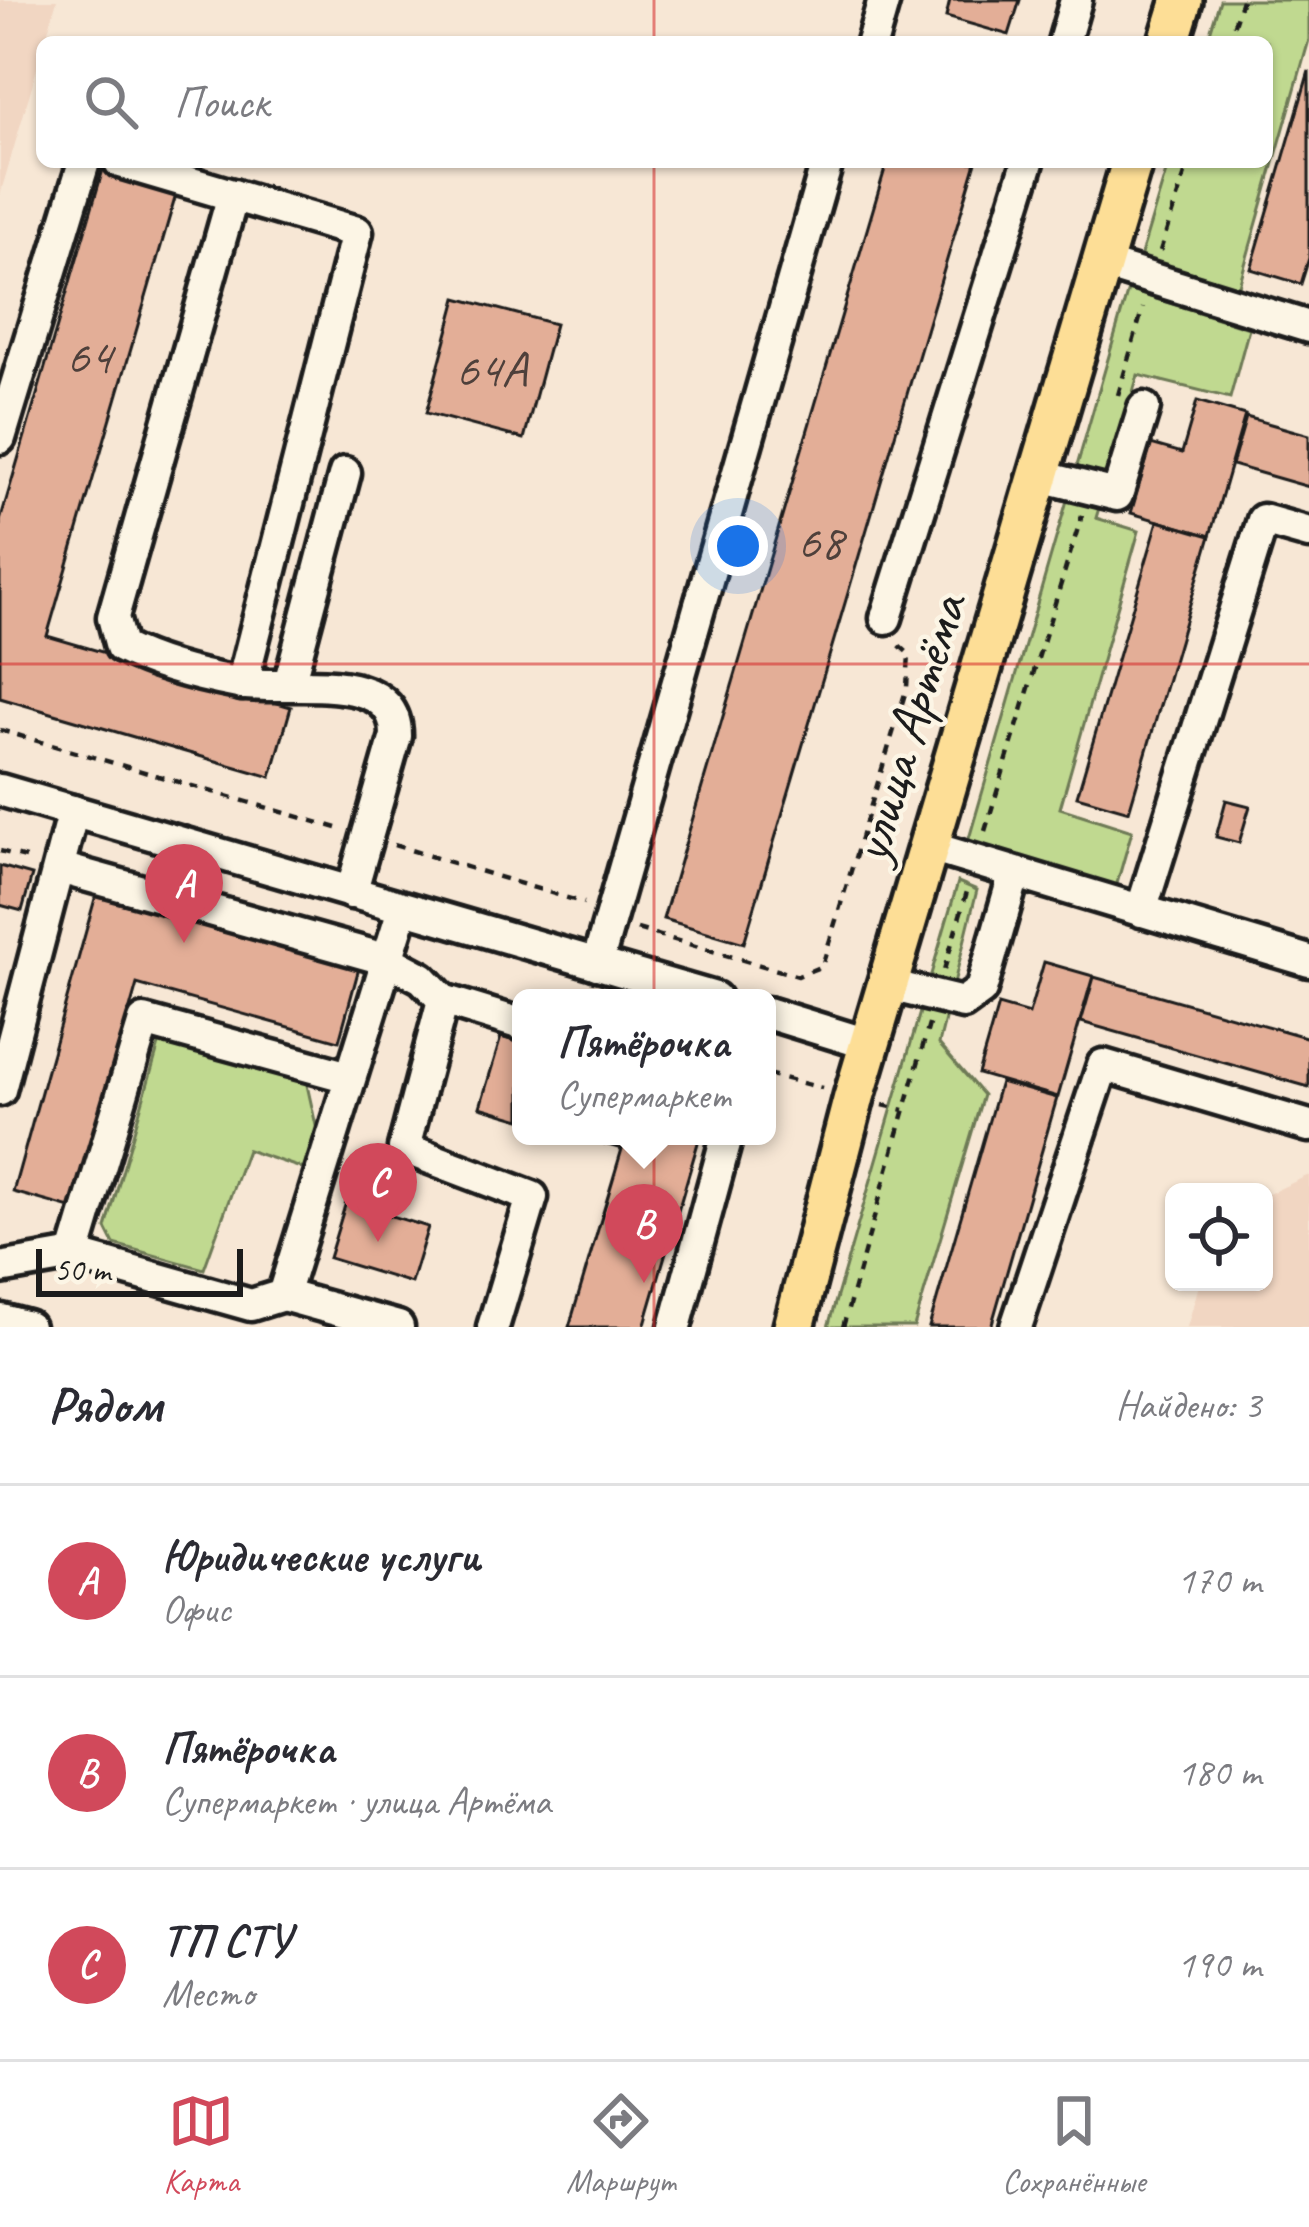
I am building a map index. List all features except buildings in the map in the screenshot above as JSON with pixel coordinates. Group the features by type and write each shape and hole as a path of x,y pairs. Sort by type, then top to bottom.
{"main road":[{"path":"1171,36 1183,0"},
{"name":"улица Артёма","path":"794,1327 871,1046 1130,168"}],"street":[{"path":"874,36 884,0"},
{"path":"1066,36 1076,0"},
{"path":"0,438 83,168"},
{"path":"141,168 357,232 242,684"},
{"path":"597,964 825,168"},
{"path":"886,618 1026,168"},
{"path":"233,195 113,617 122,647 142,658 242,684 322,684 384,699 397,715 396,736 351,893"},
{"path":"1101,263 1309,327"},
{"path":"1040,476 1118,495 1129,406"},
{"path":"289,684 345,473"},
{"path":"1141,911 1263,520 1309,533"},
{"path":"0,790 684,989"},
{"path":"2,1077 13,990 60,868 73,812"},
{"path":"930,848 1309,961"},
{"path":"60,868 388,960 422,978 442,1000 512,1021"},
{"path":"889,986 962,1003 981,990 1015,874"},
{"path":"283,1295 404,909"},
{"path":"442,1000 404,1148 532,1197 494,1327"},
{"path":"776,1016 871,1046"},
{"path":"74,1255 144,1021 349,1077"},
{"path":"1016,1327 1103,1065 1309,1126"},
{"path":"675,1327 725,1145"},
{"path":"0,1268 74,1255 251,1305 283,1295 398,1327"}],"path":[{"path":"1230,36 1242,0"},
{"path":"1129,406 1151,280 1188,168"},
{"path":"843,1327 976,862 1090,488"},
{"path":"0,730 367,837 612,915 629,927 798,976 822,966 911,669 909,655 894,640 886,618"},
{"path":"776,1076 822,1088"},
{"path":"884,1105 904,1110"}],"shaded area":[{"path":"0,0 57,0 46,36 36,36 36,72 0,195"},
{"path":"1309,1175 1309,1327 1187,1327 1197,1291 1273,1291 1273,1192"}],"green space":[{"path":"1220,0 1309,0 1309,40 1273,166 1273,36 1209,36"},
{"path":"1167,168 1273,168 1238,289 1140,258"},
{"path":"1128,290 1249,328 1230,398 1138,375 1096,518 1139,531 1060,808 1132,831 1116,887 968,842"},
{"path":"958,882 977,890 939,1044 983,1095 914,1327 828,1327"},
{"path":"162,1034 305,1076 323,1157 319,1174 247,1150 204,1269 114,1244 106,1228"}],"place":[{"name":"Юридические услуги","path":"184,943"},
{"name":"ТП СТУ","path":"378,1242"},
{"name":"Пятёрочка","path":"644,1283"}]}
